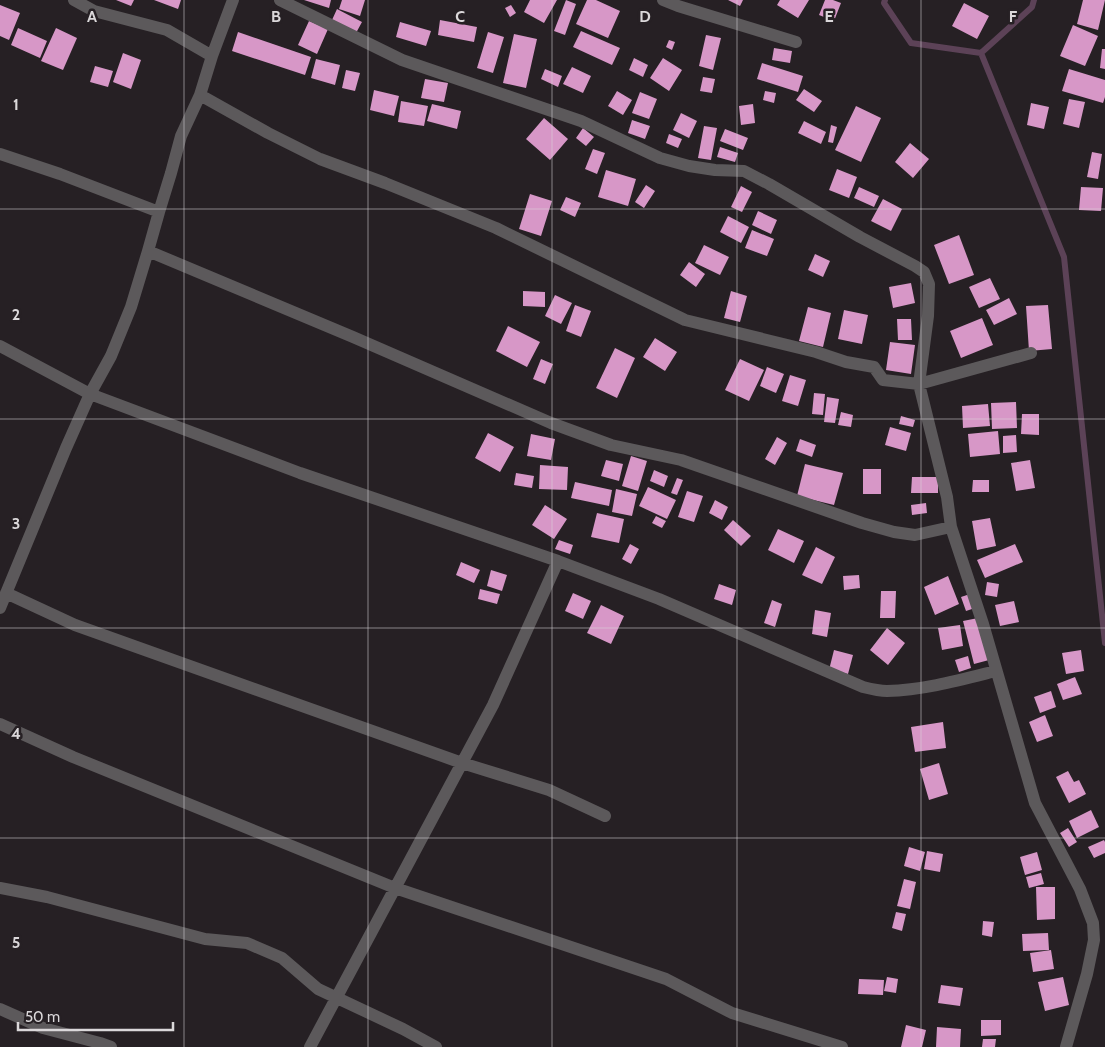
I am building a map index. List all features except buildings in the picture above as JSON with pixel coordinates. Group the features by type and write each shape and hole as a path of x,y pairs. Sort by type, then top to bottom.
{"street":[{"path":"74,0 94,11 167,30 212,56"},
{"path":"0,608 66,448 90,394 111,356 131,307 171,173 180,136 200,95 233,0"},
{"path":"280,0 402,60 580,121 660,158 689,166 714,170 744,171 924,272 929,284 928,316 919,384 947,497 951,527 983,624 1034,803 1080,889 1093,923 1094,940 1088,974 1066,1047"},
{"path":"663,0 796,42"},
{"path":"200,95 268,133 320,159 496,228 685,320 816,352 846,362 874,367 883,380 919,384 1031,353"},
{"path":"0,154 60,174 159,212"},
{"path":"148,252 353,337 551,423 611,445 680,460 862,523 894,532 915,535 951,527"},
{"path":"0,346 90,394 300,473 558,561 659,599 863,687 885,691 910,690 996,671"},
{"path":"310,1047 493,705 558,561"},
{"path":"6,593 75,625 462,763 549,790 605,816"},
{"path":"0,724 73,757 395,888 666,979 732,1014 842,1047"},
{"path":"0,888 47,897 205,938 247,943 282,958 318,989 403,1029 436,1047"},
{"path":"0,1009 43,1028 111,1047"}],"waterway":[{"path":"885,0 884,3 911,43 981,53"},
{"path":"981,53 1032,7 1034,0"},
{"path":"981,53 1064,257 1105,643"}]}
